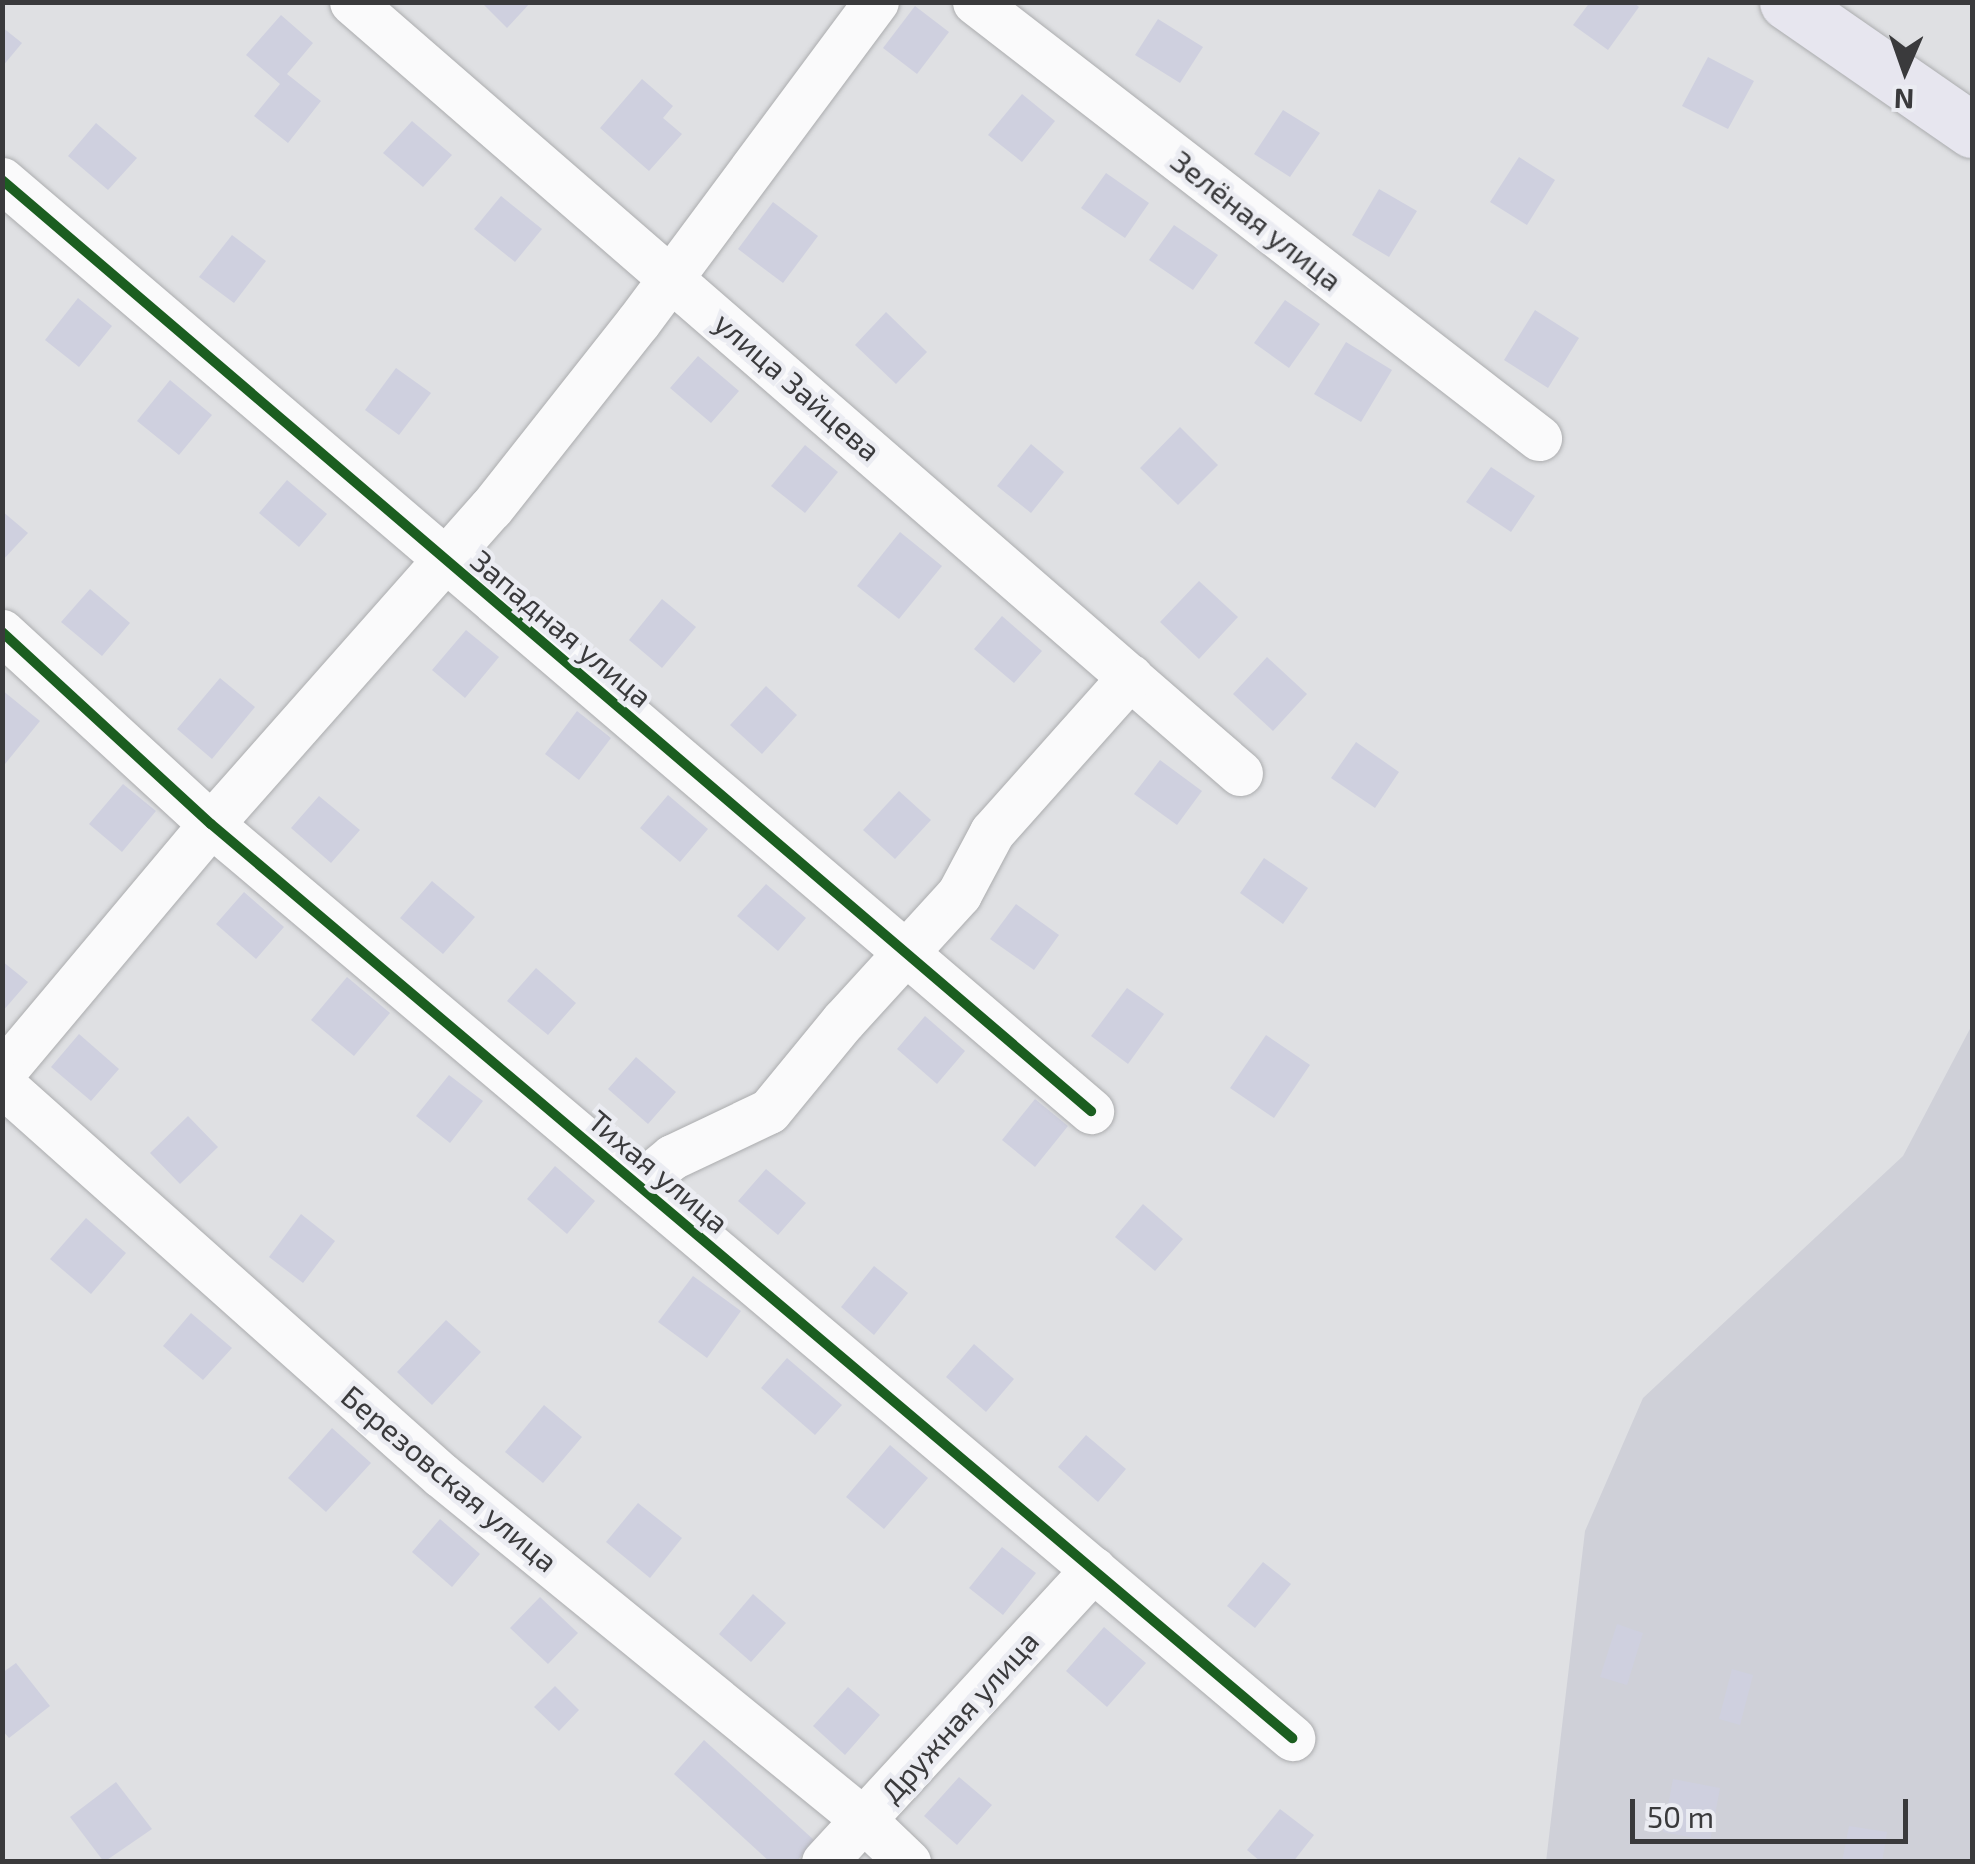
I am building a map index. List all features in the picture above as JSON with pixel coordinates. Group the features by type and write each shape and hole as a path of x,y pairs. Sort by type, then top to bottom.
{"main road":[{"path":"1787,2 1972,130"}],"street":[{"name":"улица Зайцева","path":"352,2 1240,773"},
{"path":"2,1073 211,824 444,560 672,276 876,2"},
{"name":"Зелёная улица","path":"975,2 1539,438"},
{"name":"Западная улица","path":"2,180 1091,1111"},
{"name":"Тихая улица","path":"2,632 211,824 1292,1738"},
{"path":"638,1185 672,1157 769,1111 960,894 992,832 1130,677"},
{"name":"Березовская улица","path":"2,1084 441,1475 864,1820 908,1862"},
{"name":"Дружная улица","path":"824,1862 1093,1569"}],"shaded area":[{"path":"1972,1025 1972,1861 1546,1862 1585,1531 1643,1398 1903,1156"}],"building":[{"path":"481,2 531,2 507,28"},
{"path":"1590,2 1633,2 1639,7 1608,50 1573,25"},
{"path":"915,6 949,32 917,74 883,48"},
{"path":"281,15 313,43 287,74 321,101 288,143 254,116 280,84 246,55"},
{"path":"1158,19 1203,47 1180,83 1135,55"},
{"path":"2,27 22,43 2,67"},
{"path":"1708,57 1754,81 1728,129 1682,106"},
{"path":"642,79 673,106 663,118 682,134 649,171 600,128"},
{"path":"1022,94 1055,121 1022,162 988,135"},
{"path":"1283,110 1320,133 1290,177 1254,154"},
{"path":"412,121 452,155 423,187 383,153"},
{"path":"96,123 137,158 108,190 68,156"},
{"path":"1519,157 1555,180 1527,225 1490,202"},
{"path":"1106,173 1149,203 1125,238 1081,208"},
{"path":"1379,189 1417,211 1389,257 1352,235"},
{"path":"501,196 542,229 515,262 474,229"},
{"path":"773,202 818,236 783,283 738,249"},
{"path":"1174,225 1218,255 1193,290 1149,260"},
{"path":"232,235 266,261 234,303 199,277"},
{"path":"78,298 112,326 79,367 45,340"},
{"path":"1285,300 1320,324 1289,368 1254,343"},
{"path":"1535,310 1579,338 1548,388 1504,360"},
{"path":"886,312 927,352 896,384 855,345"},
{"path":"1346,342 1392,370 1361,422 1314,394"},
{"path":"698,356 739,391 711,423 670,388"},
{"path":"396,368 431,393 399,435 365,410"},
{"path":"170,380 212,415 179,455 137,421"},
{"path":"1180,427 1218,465 1178,505 1140,468"},
{"path":"1031,444 1064,472 1031,513 997,486"},
{"path":"805,445 838,472 805,513 771,486"},
{"path":"1491,467 1535,496 1511,532 1466,502"},
{"path":"287,480 327,514 299,547 259,513"},
{"path":"2,511 28,533 2,561"},
{"path":"900,532 942,566 899,619 857,586"},
{"path":"1199,581 1238,617 1199,659 1160,622"},
{"path":"90,589 130,623 102,656 61,622"},
{"path":"662,599 696,627 662,668 629,640"},
{"path":"1002,616 1042,651 1014,683 974,649"},
{"path":"466,630 499,657 465,698 432,670"},
{"path":"1267,657 1307,694 1273,731 1233,694"},
{"path":"220,678 255,707 212,759 177,729"},
{"path":"766,686 797,715 762,754 730,725"},
{"path":"2,690 40,721 5,764 2,762"},
{"path":"577,711 611,738 579,780 545,754"},
{"path":"1356,742 1399,772 1375,808 1331,778"},
{"path":"1160,760 1202,791 1177,825 1134,794"},
{"path":"123,784 156,811 122,852 89,824"},
{"path":"899,791 931,820 895,859 863,830"},
{"path":"668,795 708,829 680,862 640,828"},
{"path":"319,796 360,830 331,863 291,828"},
{"path":"1264,858 1308,888 1283,924 1240,893"},
{"path":"432,881 475,917 443,954 400,918"},
{"path":"766,884 806,918 778,951 737,916"},
{"path":"244,892 284,927 256,959 216,924"},
{"path":"1016,904 1059,935 1034,970 990,939"},
{"path":"2,961 28,982 2,1012"},
{"path":"536,968 576,1003 548,1035 507,1001"},
{"path":"347,977 390,1013 354,1056 311,1020"},
{"path":"1127,988 1164,1014 1128,1064 1091,1036"},
{"path":"925,1016 965,1051 937,1084 897,1049"},
{"path":"79,1034 119,1069 91,1101 51,1067"},
{"path":"1266,1035 1310,1065 1274,1118 1230,1088"},
{"path":"636,1057 676,1092 648,1124 608,1089"},
{"path":"449,1075 483,1101 450,1143 416,1116"},
{"path":"1035,1099 1068,1126 1035,1167 1002,1140"},
{"path":"188,1116 218,1147 180,1184 150,1153"},
{"path":"555,1166 595,1201 567,1234 527,1199"},
{"path":"766,1169 806,1203 778,1235 738,1201"},
{"path":"1143,1204 1183,1239 1155,1271 1115,1237"},
{"path":"301,1214 335,1241 303,1283 269,1257"},
{"path":"86,1218 126,1253 91,1294 50,1259"},
{"path":"874,1266 908,1293 874,1335 841,1307"},
{"path":"693,1276 741,1311 707,1358 658,1322"},
{"path":"191,1313 232,1348 203,1380 163,1346"},
{"path":"446,1320 481,1352 432,1405 397,1372"},
{"path":"974,1344 1014,1379 986,1412 946,1377"},
{"path":"787,1358 842,1405 815,1435 761,1388"},
{"path":"544,1405 582,1437 543,1483 505,1452"},
{"path":"332,1428 371,1463 326,1512 288,1478"},
{"path":"1086,1435 1126,1469 1098,1502 1058,1467"},
{"path":"890,1445 928,1478 884,1529 846,1497"},
{"path":"638,1503 682,1538 650,1578 606,1542"},
{"path":"440,1519 480,1554 452,1587 412,1552"},
{"path":"1002,1547 1036,1573 1003,1615 969,1588"},
{"path":"1263,1562 1291,1584 1255,1628 1227,1606"},
{"path":"753,1594 786,1623 751,1662 719,1634"},
{"path":"540,1597 578,1633 548,1664 510,1628"},
{"path":"1617,1624 1643,1633 1627,1685 1600,1677"},
{"path":"1104,1627 1146,1663 1107,1707 1066,1671"},
{"path":"16,1663 50,1706 9,1738 2,1730 2,1673"},
{"path":"1732,1669 1753,1675 1740,1725 1719,1719"},
{"path":"555,1686 579,1710 559,1731 534,1707"},
{"path":"848,1687 880,1715 845,1755 813,1726"},
{"path":"704,1740 815,1841 796,1862 770,1862 674,1774"},
{"path":"959,1777 992,1805 957,1845 924,1816"},
{"path":"1673,1779 1720,1788 1710,1841 1663,1832"},
{"path":"116,1782 152,1829 104,1862 70,1817"},
{"path":"1280,1809 1314,1835 1293,1862 1261,1862 1247,1850"},
{"path":"1849,1826 1887,1832 1882,1862 1842,1862"}],"cycle path":[{"path":"2,180 1091,1111"},
{"path":"2,632 211,824 1292,1738"}]}
